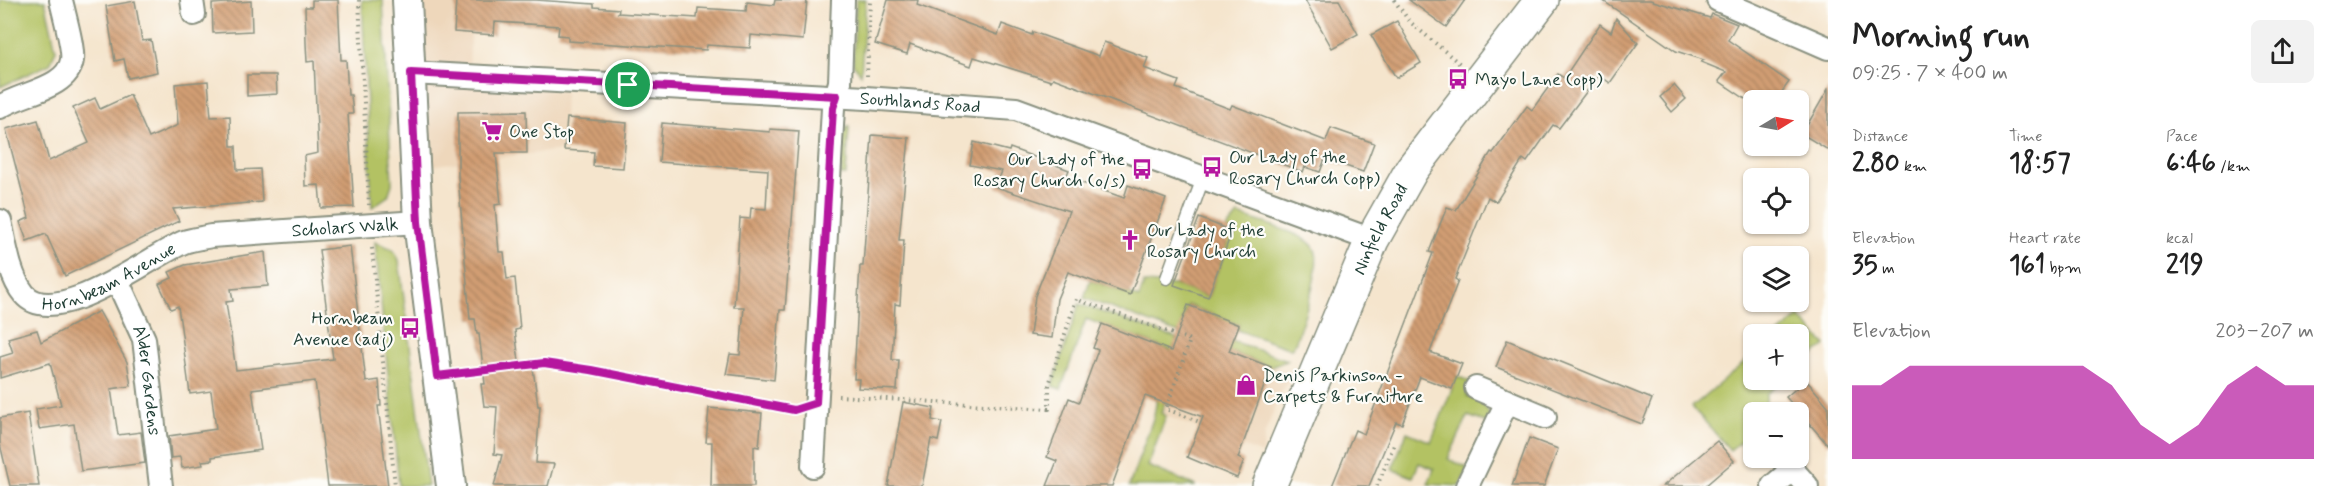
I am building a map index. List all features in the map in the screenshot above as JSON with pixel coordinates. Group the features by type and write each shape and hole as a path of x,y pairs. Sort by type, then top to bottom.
{"main road":[{"name":"Ninfield Road","path":"1269,486 1372,240 1412,169 1542,0"}],"street":[{"path":"0,107 60,80 68,70 72,60 62,0"},
{"path":"407,0 418,222 451,486"},
{"path":"813,466 833,108 840,82 843,0"},
{"path":"1718,0 1828,48"},
{"name":"Southlands Road","path":"411,73 837,96 1016,109 1372,240"},
{"name":"Hornbeam Avenue","path":"0,220 18,283 25,295 36,303 48,305 79,298 117,280 186,241 211,236 272,232"},
{"name":"Scholars Walk","path":"272,232 418,222"},
{"name":"Alder Gardens","path":"117,280 144,339 161,486"},
{"path":"1476,388 1545,417"},
{"path":"1467,486 1507,402"},
{"path":"1773,486 1794,471"}],"lane":[{"path":"1167,278 1203,178"}],"path":[{"path":"866,98 870,0"},
{"path":"1394,0 1410,22 1479,80"},
{"path":"437,376 544,363 591,370 794,410 841,396 1049,409 1048,385 1076,299 1190,340 1166,409 1200,422"},
{"path":"1377,486 1394,445"}],"shaded area":[{"path":"421,0 473,0 468,85 565,91 563,150 427,166"},
{"path":"1193,338 1294,375 1280,394 1265,433 1262,454 1161,414 1187,342"}],"green space":[{"path":"0,0 45,0 56,50 50,64 0,87"},
{"path":"362,0 383,0 392,184 388,196 372,207"},
{"path":"856,0 866,0 861,74 853,64"},
{"path":"849,127 846,175 841,175 842,139"},
{"path":"1238,215 1301,237 1314,248 1316,266 1314,279 1296,341 1291,349 1237,330 1239,325 1188,305 1181,324 1288,360 1271,367 1084,298 1090,280 1139,298 1144,283 1174,285 1208,297 1232,231 1226,229"},
{"path":"375,242 393,249 399,260 428,486 399,486"},
{"path":"1079,304 1187,342 1161,413 1166,416 1148,466 1196,486 1129,486 1154,416 1161,375 1170,350 1086,319 1061,389 1052,386"},
{"path":"1799,317 1806,324 1790,324"},
{"path":"1809,327 1826,345 1809,359"},
{"path":"1743,364 1743,390 1771,390 1766,394 1766,402 1743,402 1743,439 1730,450 1692,407"},
{"path":"1457,376 1473,383 1467,396 1483,403 1489,414 1488,423 1468,416 1448,459 1468,468 1460,486 1428,484 1434,469 1419,463 1413,477 1392,469 1407,432 1431,442"}],"building":[{"path":"312,0 338,0 341,60 346,60 348,95 351,95 353,114 348,114 354,207 321,208 319,185 305,186 304,156 318,153 314,61 307,62 306,43 305,7 312,7"},
{"path":"456,0 536,0 594,4 594,7 619,9 618,13 697,18 698,8 746,11 747,2 774,5 775,0 807,0 803,40 751,35 750,48 707,45 706,50 568,41 568,36 558,35 559,26 495,22 494,35 454,32"},
{"path":"888,0 918,0 917,5 998,35 1002,24 1032,35 1033,32 1099,56 1104,42 1148,58 1144,68 1179,81 1176,88 1230,109 1232,105 1326,141 1331,128 1374,143 1363,172 1325,159 1320,172 1305,167 1303,172 1053,78 1051,81 974,57 971,66 910,44 907,54 875,44"},
{"path":"1305,0 1339,0 1358,34 1332,48"},
{"path":"1409,0 1465,0 1446,27"},
{"path":"1602,0 1650,0 1710,18 1712,14 1737,24 1728,40 1789,82 1783,90 1743,90 1743,97 1719,81 1726,72 1701,62 1704,60 1676,51"},
{"path":"135,1 142,41 151,40 157,72 128,78 124,59 115,61 106,6"},
{"path":"251,1 252,31 213,33 212,4"},
{"path":"1616,18 1638,43 1610,83 1599,75 1559,128 1553,125 1527,162 1523,159 1496,202 1488,197 1455,279 1458,281 1430,352 1462,364 1452,389 1420,377 1402,424 1396,422 1369,486 1332,486 1355,430 1364,434 1433,253 1429,252 1447,207 1456,210 1491,152 1493,153 1527,106 1532,110 1558,74 1564,78 1600,24 1611,32"},
{"path":"1397,21 1421,63 1396,78 1371,35"},
{"path":"247,75 276,75 277,94 247,96"},
{"path":"208,81 211,117 230,116 231,146 236,146 237,170 260,169 262,202 173,209 179,221 65,276 46,234 27,241 20,222 29,218 6,129 38,120 49,161 89,143 73,108 95,98 100,109 130,95 149,138 178,125 175,84"},
{"path":"1674,85 1686,99 1672,112 1660,97"},
{"path":"1828,89 1828,150 1809,138 1809,122"},
{"path":"526,111 527,153 496,153 501,204 495,205 499,252 504,252 507,279 515,278 520,329 515,330 520,369 533,368 538,406 540,406 536,463 554,464 548,486 494,486 502,455 494,454 497,407 484,406 481,384 485,384 479,334 477,334 475,319 470,319 458,176 458,112"},
{"path":"567,118 627,123 623,168 593,166 594,152 564,150"},
{"path":"662,123 770,132 770,129 799,131 785,310 780,310 774,380 726,374 730,354 740,355 744,307 734,307 740,218 750,219 751,208 766,209 768,170 659,162"},
{"path":"872,135 909,138 899,240 904,240 900,305 895,304 892,360 899,360 897,390 858,388 859,379 854,379 860,266 863,266"},
{"path":"974,142 1009,151 1010,148 1048,162 1069,170 1066,177 1124,198 1128,185 1166,199 1130,295 1068,272 1057,299 1052,338 1030,335 1035,296 1069,211 996,187 1002,171 970,165"},
{"path":"1199,218 1232,231 1208,297 1174,285"},
{"path":"350,246 366,382 379,380 381,406 378,406 388,486 328,486 315,381 252,389 261,450 212,457 212,460 202,461 203,465 182,468 180,457 171,458 169,436 216,429 211,391 190,394 178,306 171,309 159,284 172,278 169,272 185,265 265,252 268,286 231,289 233,301 226,302 236,370 333,359 319,250"},
{"path":"1188,305 1239,325 1229,351 1271,367 1238,458 1244,461 1237,478 1187,457 1203,417 1145,396 1112,486 1047,486 1057,461 1047,457 1069,398 1079,402 1098,350 1093,348 1102,324 1171,351"},
{"path":"99,311 127,362 131,386 111,389 118,435 141,432 145,463 81,471 74,424 39,429 36,409 61,405 50,363 0,378 0,357 13,353 8,338 37,330 41,342"},
{"path":"1507,340 1652,399 1642,424 1496,367"},
{"path":"1809,384 1828,406 1828,445 1809,423 1809,402 1790,402 1786,397 1794,390 1809,390"},
{"path":"903,402 934,408 932,420 942,422 938,441 931,439 922,486 888,486"},
{"path":"709,408 762,413 759,447 754,446 754,486 711,486 712,442 706,442"},
{"path":"28,413 39,486 10,486 0,444 0,418"},
{"path":"1529,438 1558,449 1544,486 1512,486"},
{"path":"1717,441 1734,461 1705,486 1663,486"}],"place":[{"name":"Mayo Lane (opp)","path":"1458,79"},
{"name":"One Stop","path":"492,131"},
{"name":"Our Lady of the Rosary Church (opp)","path":"1212,167"},
{"name":"Our Lady of the Rosary Church (o/s)","path":"1142,169"},
{"name":"Our Lady of the Rosary Church","path":"1130,240"},
{"name":"Hornbeam Avenue (adj)","path":"410,328"},
{"name":"Denis Parkinson - Carpets & Furniture","path":"1246,385"}],"route":[{"path":"411,73 628,85 837,96 833,108 816,403 794,410 591,370 544,363 437,376 418,222 411,73"}]}
